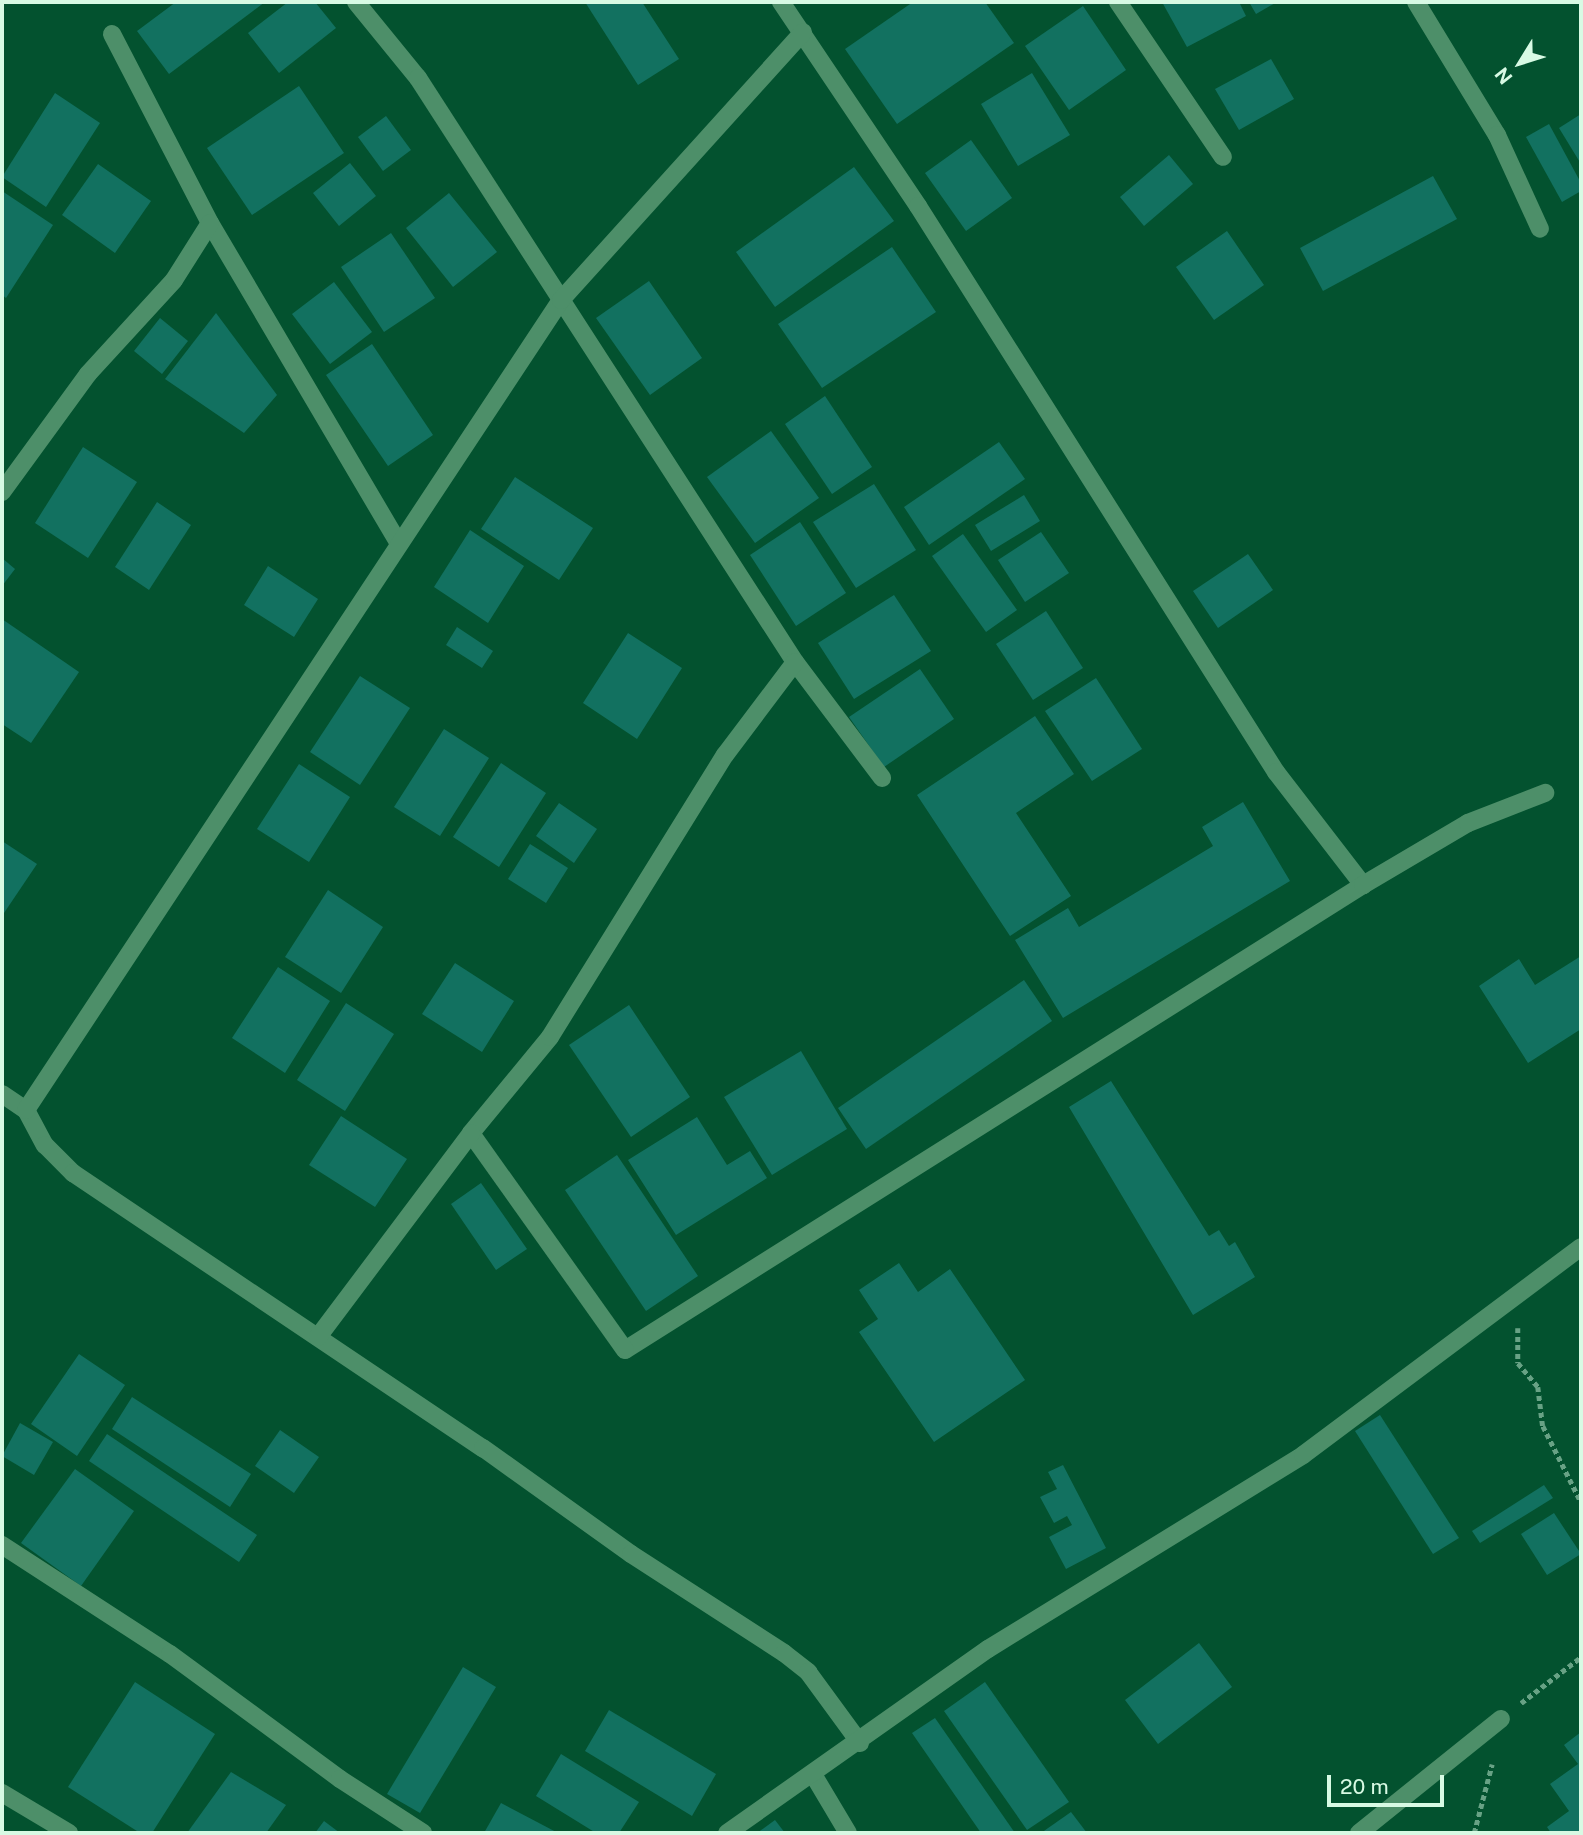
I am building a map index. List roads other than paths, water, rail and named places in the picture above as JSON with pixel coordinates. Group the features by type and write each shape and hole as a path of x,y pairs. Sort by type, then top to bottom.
{"street":[{"path":"356,2 418,78 794,662 882,778"},
{"path":"781,2 803,32 1276,772 1363,885"},
{"path":"1118,2 1223,157"},
{"path":"1416,2 1497,135 1540,229"},
{"path":"26,1110 398,542 561,300 803,32"},
{"path":"112,34 209,223 398,542"},
{"path":"2,492 88,374 174,280 209,223"},
{"path":"318,1337 471,1133 550,1037 725,755 794,662"},
{"path":"471,1133 625,1350 1363,885 1468,823 1545,793"},
{"path":"2,1094 26,1110 45,1145 73,1173 318,1337 631,1554 784,1653 807,1672 860,1743"},
{"path":"727,1833 814,1776 988,1649 1303,1455 1581,1247"},
{"path":"2,1545 170,1654 340,1779 422,1833"},
{"path":"1359,1833 1501,1719"},
{"path":"814,1776 848,1833"},
{"path":"2,1793 69,1833"}]}
